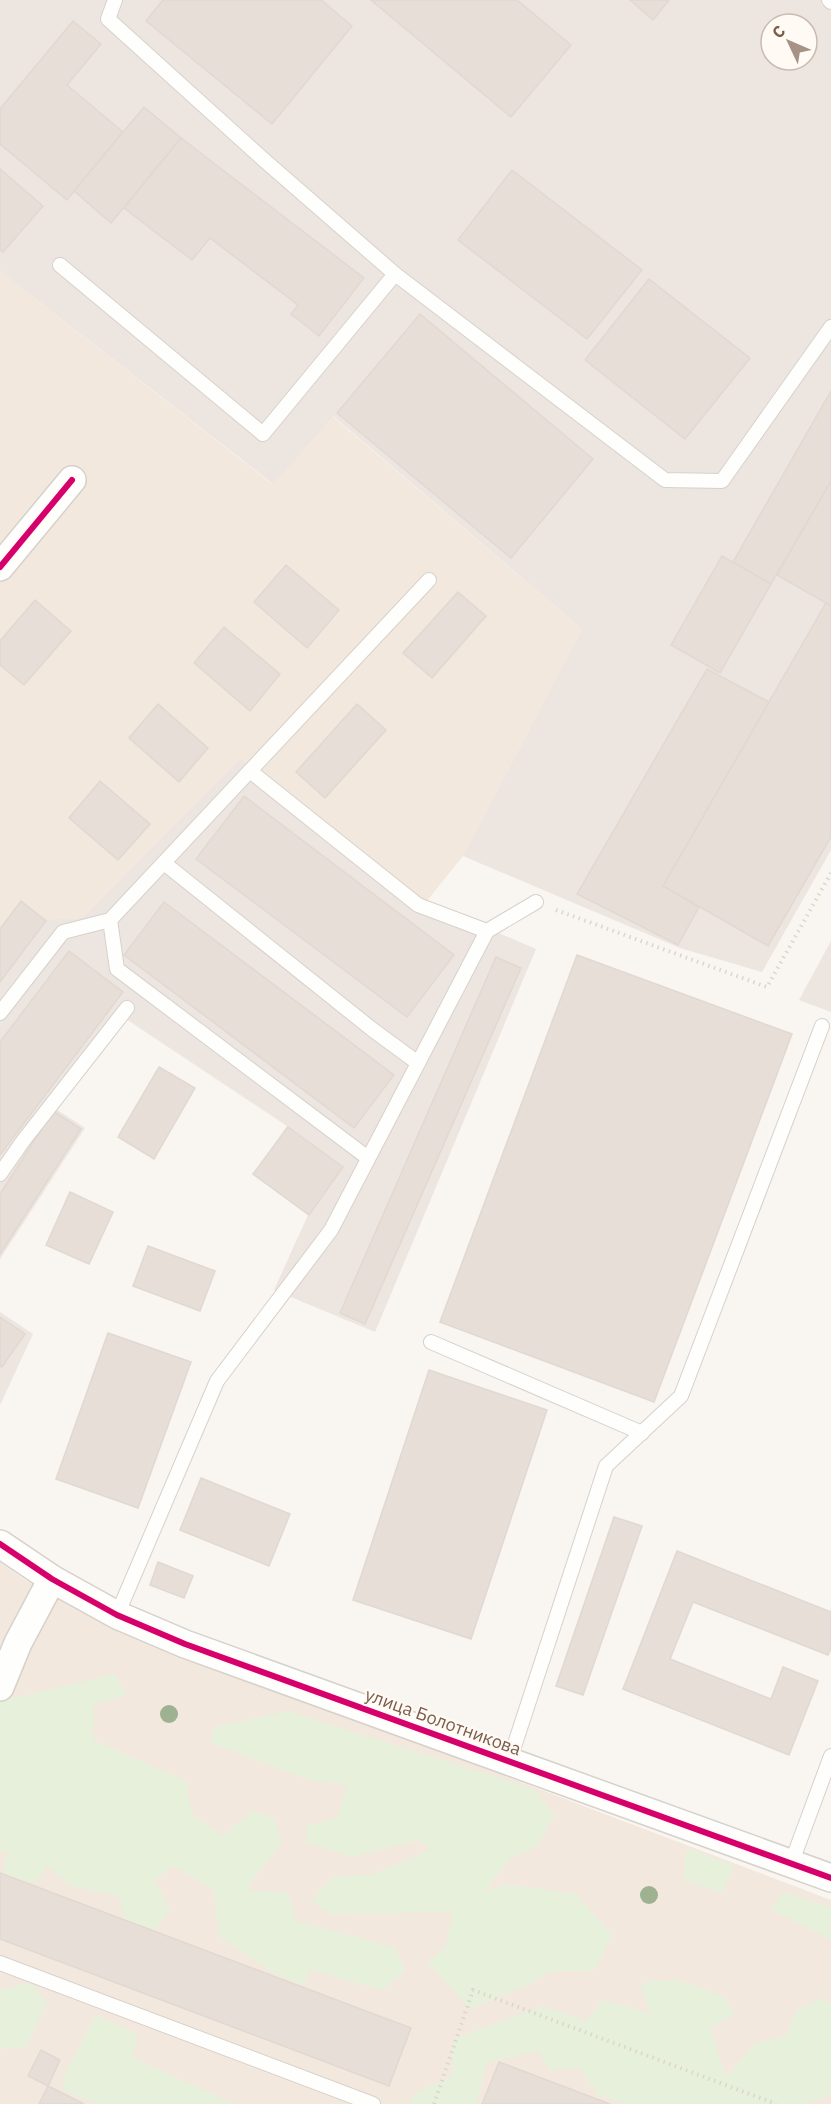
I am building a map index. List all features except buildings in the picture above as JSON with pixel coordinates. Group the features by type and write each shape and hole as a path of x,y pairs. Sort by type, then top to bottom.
{"street":[{"path":"0,567 72,480"},
{"name":"улица Болотникова","path":"0,1544 52,1579 117,1615 185,1644 831,1878"},
{"path":"0,1686 18,1643 52,1579"}],"lane":[{"path":"115,0 108,19 264,160 395,274 665,480 722,481 831,327"},
{"path":"60,266 263,434 395,274"},
{"path":"0,1013 63,932 110,920 429,580"},
{"path":"250,771 418,905 487,931"},
{"path":"164,863 373,1030 418,1063"},
{"path":"117,1615 217,1381 331,1230 487,931 536,902"},
{"path":"110,920 117,969 368,1158"},
{"path":"0,1174 127,1008"},
{"path":"509,1762 606,1466 681,1396 822,1026"},
{"path":"431,1342 642,1433"},
{"path":"791,1864 831,1756"},
{"path":"0,1963 373,2104"}],"path":[{"path":"536,902 766,987 831,873"},
{"path":"434,2104 473,1990 776,2104"}],"shaded area":[{"path":"0,0 831,0 831,850 762,972 680,948 463,856 582,629 333,416 273,484 0,271"},
{"path":"0,271 272,484 332,416 582,629 463,856 426,902 241,758 82,918 46,921 0,929"},
{"path":"241,758 426,902 536,949 375,1332 274,1290 308,1215 253,1174 287,1126 126,1019 56,1109 85,1128 0,1259 0,929 21,901 46,920 82,918"},
{"path":"831,941 831,1012 799,1000"},
{"path":"0,1312 33,1334 0,1405"},
{"path":"0,1562 25,1580 110,1626 831,1900 831,2104 0,2104"}],"green space":[{"path":"115,1674 127,1695 94,1704 93,1740 186,1781 192,1814 223,1836 253,1810 274,1819 282,1842 248,1887 254,1891 288,1892 296,1921 394,1947 406,1970 382,1990 310,1970 304,1986 270,1971 219,1936 214,1891 174,1865 155,1880 170,1910 155,1930 125,1920 119,1896 71,1886 47,1866 35,1883 3,1876 7,1852 0,1850 0,1687 15,1698"},
{"path":"287,1711 534,1789 555,1815 537,1846 511,1858 484,1892 507,1884 576,1894 612,1935 595,1970 549,1972 531,1984 470,2009 428,1963 446,1946 453,1912 329,1914 312,1900 333,1877 373,1874 431,1850 419,1840 354,1857 307,1843 306,1826 337,1818 347,1785 311,1781 211,1743 214,1727"},
{"path":"687,1848 734,1866 722,1893 683,1880"},
{"path":"784,1892 831,1908 831,1940 770,1909"},
{"path":"678,1980 723,1996 734,2013 711,2029 726,2077 757,2042 785,2037 796,2011 821,1998 831,2005 831,2094 805,2104 625,2104 598,2095 579,2068 550,2070 539,2051 486,2063 477,2104 408,2104 417,2092 452,2076 453,2039 543,2006 586,2021 603,2000 652,2014 641,1989 646,1981"},
{"path":"31,1982 47,2002 26,2047 0,2049 0,1988 3,1990"},
{"path":"96,2015 137,2034 133,2058 234,2104 96,2104 64,2090 63,2077"}],"cycle path":[{"path":"0,567 72,480"},
{"path":"0,1544 52,1579 117,1615 185,1644 831,1878"}]}
